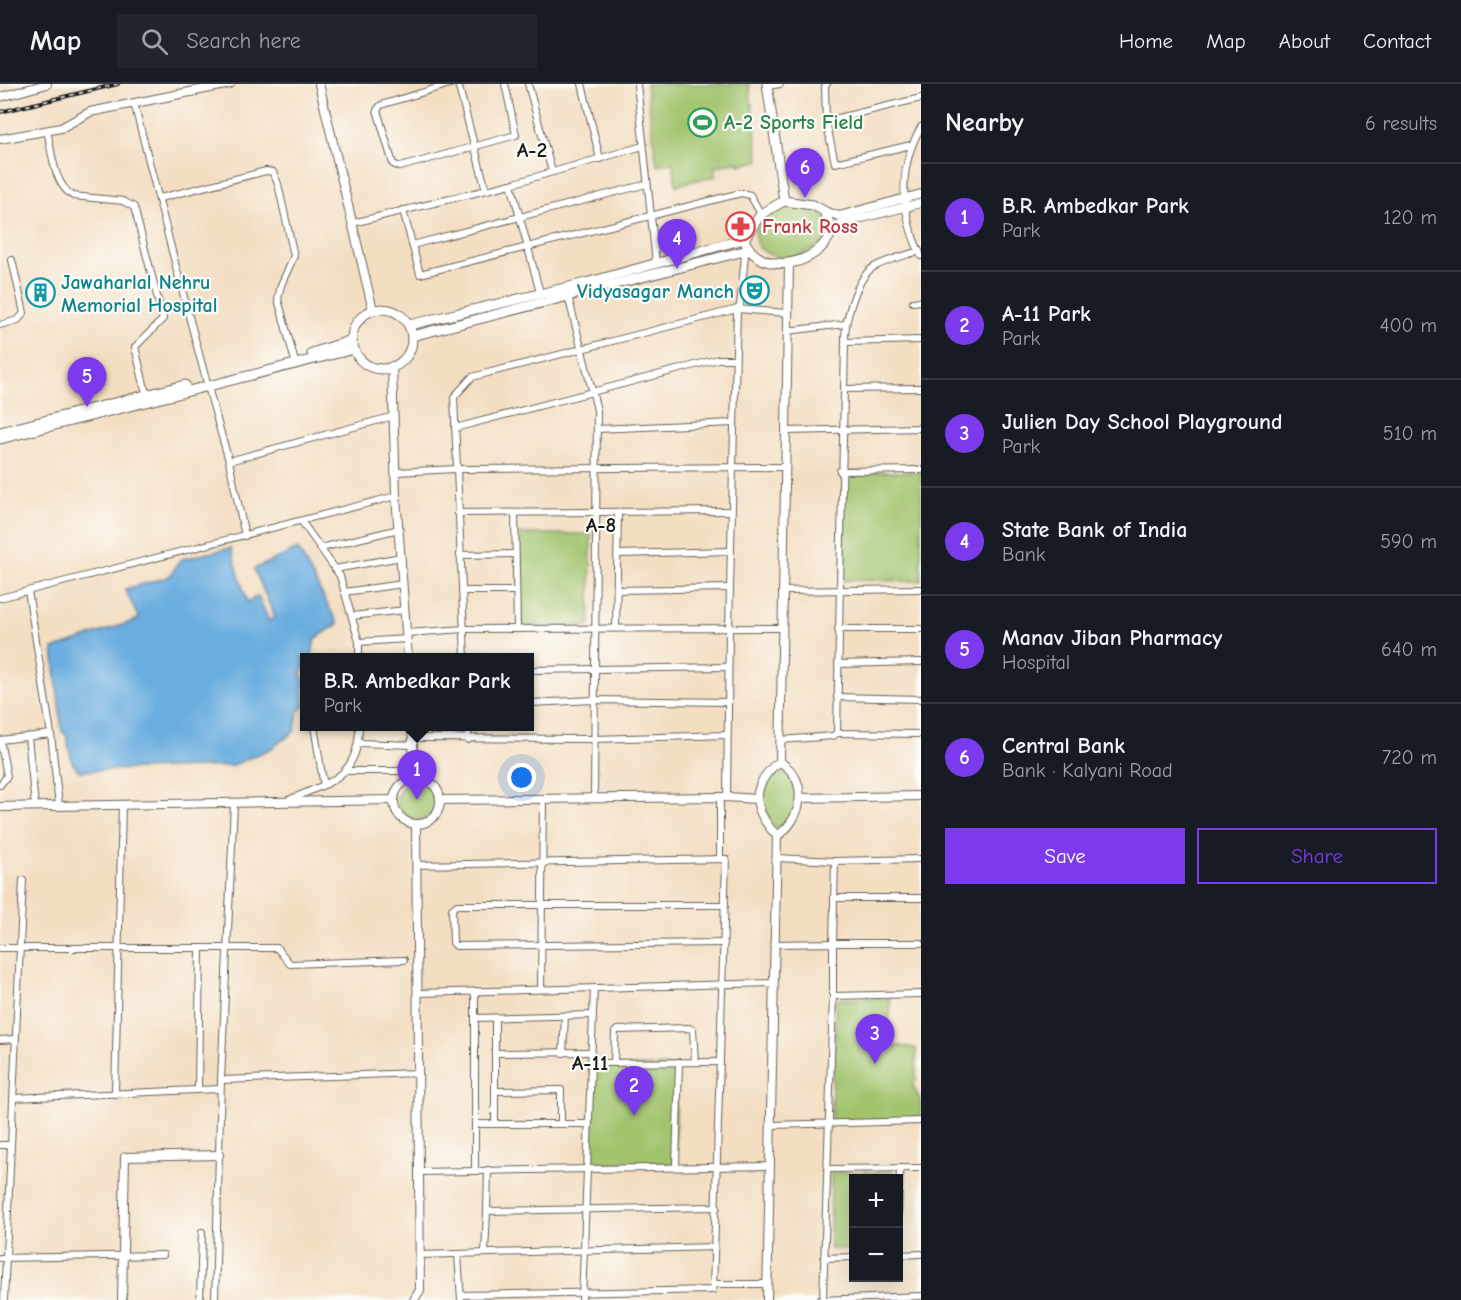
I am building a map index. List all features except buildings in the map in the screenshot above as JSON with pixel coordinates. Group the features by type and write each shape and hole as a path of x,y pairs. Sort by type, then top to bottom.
{"main road":[{"path":"767,85 784,201"},
{"path":"412,336 744,239 761,214 784,201 813,205 824,211 832,231 819,249 801,261 789,264 769,262 748,250 744,239"},
{"path":"409,325 540,293 567,292 748,250"},
{"path":"374,310 390,310 398,313 409,325 412,336 408,354 392,366 374,367 358,357 353,344 357,322 374,310"},
{"path":"0,432 146,393 206,383 353,344"},
{"path":"0,439 353,344"}],"street":[{"path":"0,97 47,84"},
{"path":"174,84 178,94"},
{"path":"0,139 61,128 90,112 230,84"},
{"path":"319,84 374,310"},
{"path":"450,84 381,105 377,110 393,164 400,167 516,135 505,84"},
{"path":"458,84 486,190"},
{"path":"528,84 552,172"},
{"path":"582,84 600,159"},
{"path":"637,84 656,263"},
{"path":"767,85 780,84"},
{"path":"827,84 826,121 835,163 911,145"},
{"path":"826,121 921,98"},
{"path":"134,103 160,198 178,278 229,461 245,536"},
{"path":"837,733 840,471 845,324 866,273 879,265 920,254 909,231 904,203 905,169 911,145 921,127"},
{"path":"47,130 58,179 67,192 73,196 123,201 134,207 164,319 135,347 146,393"},
{"path":"353,223 511,184 643,146"},
{"path":"160,198 266,171 273,172 278,184 294,256 281,285 279,298 294,358"},
{"path":"511,184 540,293"},
{"path":"412,245 647,184"},
{"path":"403,210 420,274 746,193 761,214"},
{"path":"832,231 842,223 904,203 921,194"},
{"path":"824,211 839,216 904,203 921,203"},
{"path":"720,859 727,735 737,309 740,306 748,250"},
{"path":"0,325 18,320 24,314 12,260"},
{"path":"767,1300 777,836 757,807 756,799 763,780 780,762 789,264"},
{"path":"567,292 597,410 594,798"},
{"path":"913,302 921,301"},
{"path":"465,653 454,396 472,377 737,309 787,313"},
{"path":"787,330 845,324"},
{"path":"845,342 921,340"},
{"path":"455,428 593,390 718,359 735,358"},
{"path":"392,366 396,496 408,653"},
{"path":"844,389 921,388"},
{"path":"229,461 394,416"},
{"path":"597,429 733,423"},
{"path":"786,431 921,428"},
{"path":"396,472 456,469 596,470 785,467"},
{"path":"840,471 921,470"},
{"path":"0,598 396,496"},
{"path":"458,513 731,511"},
{"path":"515,513 518,629"},
{"path":"616,628 618,513"},
{"path":"302,522 335,569 352,616 359,642 359,653"},
{"path":"321,548 399,528"},
{"path":"619,554 730,551"},
{"path":"460,555 515,554"},
{"path":"335,569 401,557"},
{"path":"344,592 403,584"},
{"path":"618,590 729,588"},
{"path":"783,591 921,589"},
{"path":"28,591 51,734 59,806"},
{"path":"462,591 516,591"},
{"path":"352,616 405,610"},
{"path":"359,642 464,629 782,628"},
{"path":"838,628 921,629"},
{"path":"838,664 921,662"},
{"path":"534,670 728,667"},
{"path":"837,698 921,699"},
{"path":"534,703 594,700 727,702"},
{"path":"315,731 324,781 327,784"},
{"path":"283,802 327,784 348,771 356,758 359,731"},
{"path":"412,731 415,775"},
{"path":"468,731 468,740"},
{"path":"781,740 833,736 837,733 921,734"},
{"path":"0,785 7,776 0,740 51,734"},
{"path":"359,743 727,735"},
{"path":"28,737 35,806"},
{"path":"777,836 792,823 801,804 793,776 787,766 780,762"},
{"path":"348,771 415,775 434,785 440,800 439,808 432,819 416,824 400,817 394,800 400,785 415,775"},
{"path":"800,798 921,796"},
{"path":"440,800 724,797 756,799"},
{"path":"541,989 543,798"},
{"path":"0,807 394,800"},
{"path":"215,1300 220,1089 234,803"},
{"path":"115,1094 122,804"},
{"path":"416,824 420,1290 422,1300"},
{"path":"777,858 835,861 921,859"},
{"path":"417,865 726,859 713,1290 583,1296 461,1297 458,1254"},
{"path":"835,861 828,1168 821,1299 921,1296"},
{"path":"4,1300 3,1258 11,1145 23,880"},
{"path":"834,898 921,898"},
{"path":"723,943 456,946 453,943 452,909 457,905 542,907 725,904"},
{"path":"775,944 921,943"},
{"path":"0,948 277,948 290,964 404,960"},
{"path":"198,1090 200,948"},
{"path":"418,993 774,983"},
{"path":"583,1296 594,988"},
{"path":"475,991 475,1171"},
{"path":"833,996 921,994"},
{"path":"475,1017 593,1015"},
{"path":"563,1053 565,1016"},
{"path":"495,1018 495,1124"},
{"path":"614,1063 615,1032 617,1030 689,1028 693,1030 695,1062"},
{"path":"0,1040 15,1039"},
{"path":"495,1053 591,1052"},
{"path":"676,1166 679,1062"},
{"path":"591,1063 720,1062"},
{"path":"221,1080 418,1073"},
{"path":"13,1098 220,1089"},
{"path":"495,1091 561,1090 561,1124"},
{"path":"772,1125 921,1121"},
{"path":"475,1124 589,1124"},
{"path":"0,1145 11,1145"},
{"path":"122,1300 125,1156 219,1155"},
{"path":"419,1172 771,1166"},
{"path":"828,1168 921,1168"},
{"path":"900,1168 900,1174"},
{"path":"485,1253 488,1170"},
{"path":"487,1211 717,1207"},
{"path":"200,1300 202,1232"},
{"path":"420,1255 715,1247"},
{"path":"903,1255 921,1254"},
{"path":"3,1258 163,1255"},
{"path":"824,1258 849,1257"},
{"path":"713,1284 768,1284"},
{"path":"414,1300 420,1290"}],"green space":[{"name":"A-2 Sports Field","path":"646,84 749,84 759,161 739,165 738,161 715,167 717,176 676,185 673,163 657,165"},
{"path":"787,204 819,210 829,225 823,242 814,248 799,255 775,256 759,246 755,238 756,229 765,216"},
{"path":"845,472 921,472 921,581 842,580"},
{"path":"519,534 591,534 590,626 520,626"},
{"path":"777,771 789,775 796,796 794,809 782,827 776,827 771,821 763,798 766,783"},
{"path":"417,781 431,787 437,801 431,815 417,821 403,815 397,801 403,787"},
{"path":"890,998 889,1045 916,1048 916,1080 912,1083 920,1100 921,1118 831,1122 836,999"},
{"path":"677,1066 675,1164 590,1164 595,1067"},
{"path":"831,1172 894,1172 894,1174 849,1174 849,1249 830,1249"}],"water":[{"path":"231,548 247,602 258,596 269,621 275,617 254,569 298,549 338,624 315,639 313,653 300,653 300,710 295,731 272,748 231,766 79,771 72,763 66,734 62,732 53,649 139,619 125,589 165,578 172,574 182,559"}],"railway":[{"path":"0,112 118,84"}],"place":[{"name":"A-2 Sports Field","path":"703,122"},
{"name":"Central Bank","path":"805,198"},
{"name":"Frank Ross","path":"741,226"},
{"name":"State Bank of India","path":"677,269"},
{"name":"Vidyasagar Manch","path":"755,291"},
{"name":"Jawaharlal Nehru Memorial Hospital","path":"40,293"},
{"name":"Manav Jiban Pharmacy","path":"87,407"},
{"name":"B.R. Ambedkar Park","path":"417,800"},
{"name":"Julien Day School Playground","path":"875,1064"},
{"name":"A-11 Park","path":"634,1116"}],"district":[{"name":"A-2","path":"532,150"},
{"name":"A-8","path":"601,525"},
{"name":"A-11","path":"590,1063"}]}
